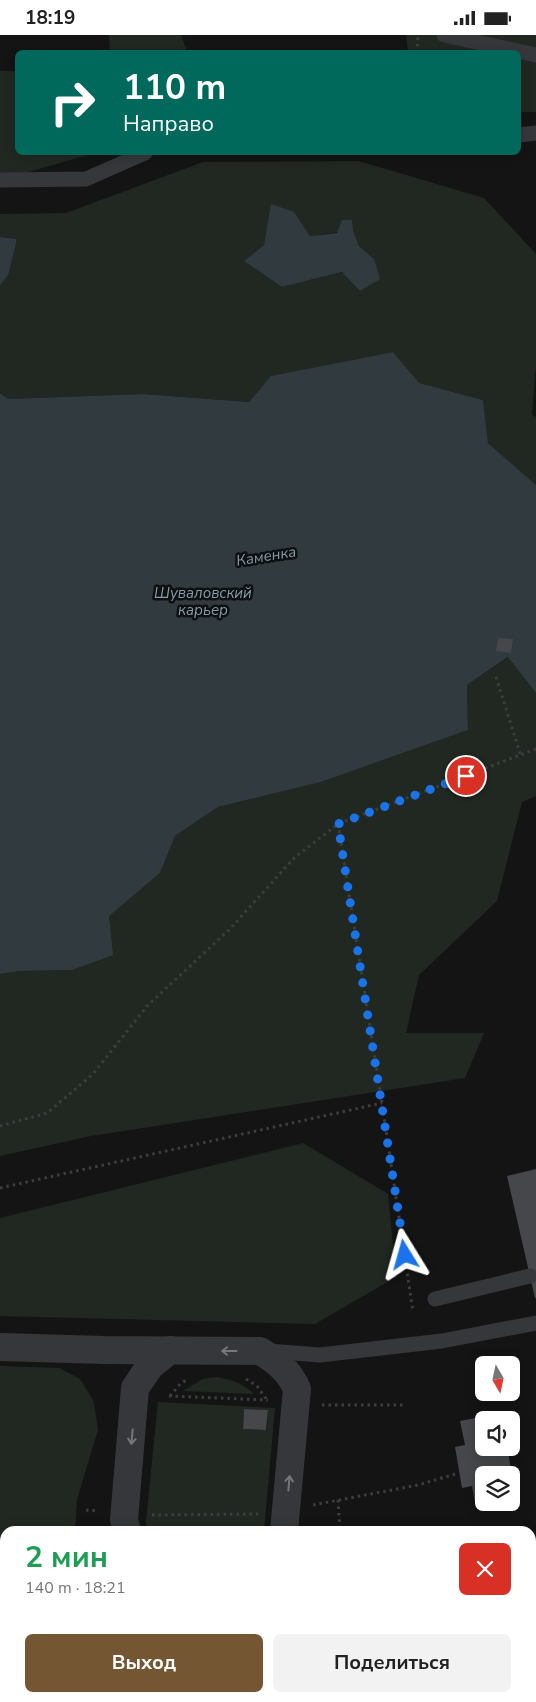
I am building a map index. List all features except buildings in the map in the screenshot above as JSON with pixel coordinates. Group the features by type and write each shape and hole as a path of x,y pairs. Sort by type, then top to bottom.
{"street":[{"path":"0,1347 260,1351 277,1361 293,1380 297,1389 285,1521"},
{"path":"104,1350 116,1357 125,1367 131,1375 136,1388 126,1522"},
{"path":"136,1388 150,1367 170,1350"}],"lane":[{"path":"444,35 513,50"},
{"path":"521,52 536,55"},
{"path":"521,135 536,133"},
{"path":"0,180 86,179 140,155"},
{"path":"435,1299 530,1276"},
{"path":"260,1351 320,1355 442,1341 536,1323"}],"path":[{"path":"417,50 418,35"},
{"path":"496,677 521,756"},
{"path":"0,1126 47,1113 93,1074 148,1005 230,929 294,858 338,824 536,749"},
{"path":"338,824 413,1312"},
{"path":"0,1189 382,1103"},
{"path":"162,1396 276,1401"},
{"path":"316,1405 404,1405"},
{"path":"86,1510 126,1522 265,1514 285,1521 338,1500 418,1485 459,1473"},
{"path":"338,1500 340,1526"}],"shaded area":[{"path":"109,35 181,35 186,50 110,50"},
{"path":"406,35 536,35 536,112 521,112 521,50 408,50"},
{"path":"0,71 15,71 15,155 88,155 0,180"},
{"path":"359,161 484,198 536,254 536,365 532,415 536,417 536,485 488,443 483,400 418,383 393,352 272,376 249,402 143,394 8,399 0,393 0,286 9,273 17,239 0,237 0,214 66,213 203,162","holes":["294,212 310,236 353,230 359,246 374,259 343,272 282,287 244,261 264,245"]},
{"path":"509,657 536,693 536,796 522,802 497,901 419,975 406,1033 484,1033 465,1078 91,1136 0,1156 0,974 20,971 72,970 108,916 160,873 175,836 218,807 321,782 468,730 467,685"},
{"path":"303,1143 388,1194 396,1277 315,1324 0,1316 0,1218"},
{"path":"0,1366 59,1368 80,1379 94,1402 98,1430 77,1499 75,1526 0,1526"},
{"path":"217,1377 237,1383 254,1394 183,1391 203,1379"},
{"path":"158,1402 275,1408 264,1526 146,1526","holes":["244,1409 268,1410 267,1430 243,1429"]}],"water":[{"path":"271,204 294,212 310,236 337,233 342,220 352,220 353,230 359,246 374,259 380,279 360,291 342,272 282,287 244,261 264,245"},
{"path":"0,237 17,239 9,273 0,286"},
{"name":"Шуваловский карьер","path":"393,352 419,383 483,400 488,443 536,485 536,693 508,657 467,685 468,730 321,782 218,807 175,836 160,873 109,916 113,955 72,970 20,971 0,974 0,393 8,399 143,394 249,402 271,376"}],"route":[{"path":"405,1255 338,824 466,776"}],"water label":[{"name":"Каменка","path":"266,556"}]}
